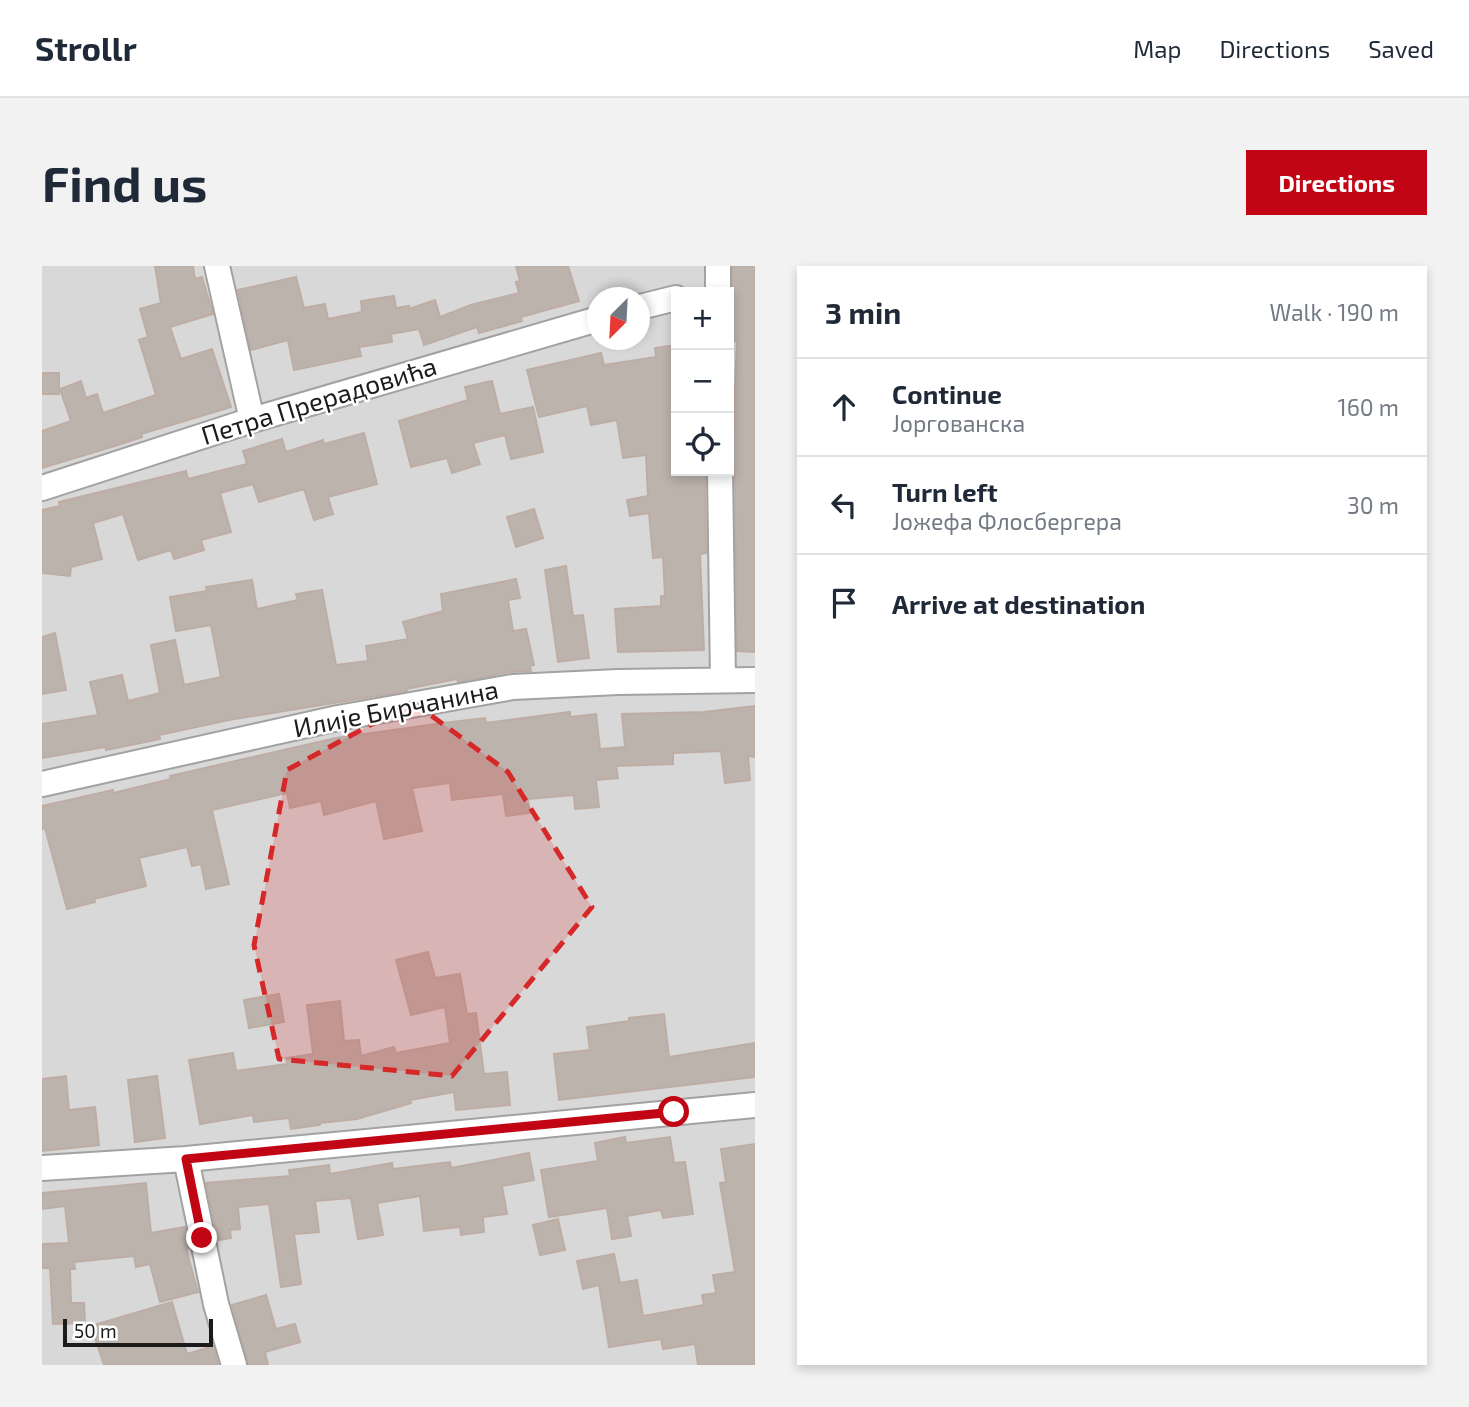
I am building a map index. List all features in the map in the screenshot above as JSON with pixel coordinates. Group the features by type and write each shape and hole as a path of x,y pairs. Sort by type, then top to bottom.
{"street":[{"path":"216,266 252,420"},
{"path":"650,304 671,299"},
{"name":"Петра Прерадовића","path":"42,488 252,420 587,322"},
{"path":"720,476 723,680"},
{"name":"Илије Бирчанина","path":"42,784 338,718 513,687 618,681 755,680"},
{"path":"42,1168 186,1159 755,1105"},
{"path":"186,1159 216,1304 234,1365"}],"highlighted area":[{"path":"413,702 508,772 592,907 452,1076 279,1059 254,945 287,770"}],"shaded area":[{"path":"42,266 755,266 755,1365 42,1365"}],"building":[{"path":"155,266 193,266 195,279 202,277 213,314 170,327 181,359 212,349 231,407 42,468 42,431 71,421 60,389 81,381 86,398 97,394 103,413 156,395 139,340 148,337 140,309 161,303"},
{"path":"516,266 568,266 579,301 521,317 522,321 479,333 477,327 424,345 419,329 391,334 392,342 359,347 361,356 294,370 288,340 251,350 238,290 296,277 304,308 325,304 328,319 362,312 361,301 394,296 396,308 409,306 409,309 435,300 440,317 471,305 519,293 516,282 520,281"},
{"path":"733,266 755,266 755,652 737,651 734,414 737,341 734,341"},
{"path":"671,346 671,476 705,476 706,553 700,554 704,650 618,652 615,609 661,606 661,596 665,596 663,557 653,558 649,513 630,516 627,500 648,496 646,455 623,458 617,420 591,425 587,406 539,417 527,370 601,353 604,365 656,357 655,348"},
{"path":"42,373 59,373 59,394 42,394"},
{"path":"492,381 500,414 533,407 543,452 511,459 505,435 473,443 480,464 452,473 447,458 411,467 399,421 468,400 465,387"},
{"path":"364,433 377,484 328,497 333,514 314,520 304,489 259,502 253,484 220,493 231,532 201,540 204,550 174,559 171,550 138,560 123,514 93,523 102,559 71,567 70,576 42,573 42,510 60,506 59,502 186,471 188,479 247,464 243,451 282,439 286,452 323,440 324,444"},
{"path":"534,509 543,538 516,547 507,517"},
{"path":"566,566 573,616 583,615 589,658 558,662 545,570"},
{"path":"516,579 520,598 508,600 513,631 526,629 534,665 530,666 531,671 510,672 458,682 457,679 406,689 407,691 229,720 159,735 160,739 106,750 105,747 42,758 42,724 98,715 90,682 122,675 128,701 160,693 151,645 175,640 184,685 221,677 211,625 176,631 170,597 207,591 206,587 252,580 257,609 298,600 296,594 322,590 336,665 368,661 366,646 408,639 403,622 443,611 441,594"},
{"path":"55,633 66,690 42,694 42,637"},
{"path":"755,706 755,757 748,756 750,780 725,783 721,751 673,753 673,764 616,766 618,778 596,780 599,807 575,809 574,795 528,799 530,813 506,816 503,794 452,800 450,783 412,788 422,831 384,839 376,801 324,815 321,801 290,808 287,793 212,810 229,884 206,889 201,864 192,866 187,847 139,858 146,886 67,909 45,828 42,829 42,806 113,790 113,793 171,779 170,776 336,738 485,718 486,723 570,712 570,717 596,714 600,749 625,747 622,714 704,712"},
{"path":"428,952 435,978 460,974 467,1014 476,1013 484,1074 507,1072 510,1105 456,1110 454,1092 410,1100 411,1103 357,1119 291,1129 289,1118 254,1122 253,1115 200,1124 189,1060 233,1053 236,1071 287,1064 286,1058 313,1054 307,1005 340,1001 344,1041 359,1040 361,1056 394,1047 396,1053 450,1043 445,1007 411,1015 396,960"},
{"path":"279,994 284,1022 249,1028 244,1000"},
{"path":"664,1014 669,1057 755,1043 755,1077 559,1100 554,1054 590,1050 587,1027"},
{"path":"66,1076 69,1110 95,1107 99,1145 42,1151 42,1079"},
{"path":"157,1076 165,1138 135,1142 128,1080"},
{"path":"625,1137 626,1143 670,1137 674,1163 685,1162 693,1214 663,1218 661,1210 627,1216 631,1236 612,1239 607,1208 549,1217 541,1170 598,1161 595,1143"},
{"path":"755,1144 755,1365 698,1365 695,1344 663,1349 661,1339 609,1347 599,1285 583,1289 577,1261 614,1254 620,1283 637,1280 643,1316 704,1305 702,1295 716,1293 713,1275 735,1272 720,1183 726,1182 721,1149"},
{"path":"529,1153 534,1180 502,1186 507,1214 483,1217 484,1232 461,1235 460,1227 424,1231 420,1196 377,1203 383,1235 358,1239 351,1198 315,1201 319,1232 294,1234 301,1284 281,1287 269,1204 238,1207 240,1229 230,1230 231,1238 218,1240 206,1183 290,1176 289,1170 329,1165 330,1174 392,1163 393,1169 450,1162 451,1168"},
{"path":"146,1183 151,1233 185,1227 189,1248 186,1249 198,1292 160,1302 150,1264 136,1267 134,1256 74,1262 75,1269 70,1269 71,1303 84,1303 85,1323 53,1324 50,1268 42,1268 42,1244 69,1243 65,1206 42,1209 42,1193"},
{"path":"558,1219 565,1250 540,1255 533,1225"},
{"path":"266,1295 276,1329 295,1324 300,1342 265,1352 268,1365 248,1365 232,1305"},
{"path":"172,1302 187,1354 213,1346 218,1365 104,1365 91,1326"}],"route":[{"path":"202,1238 186,1159 674,1112"}]}
